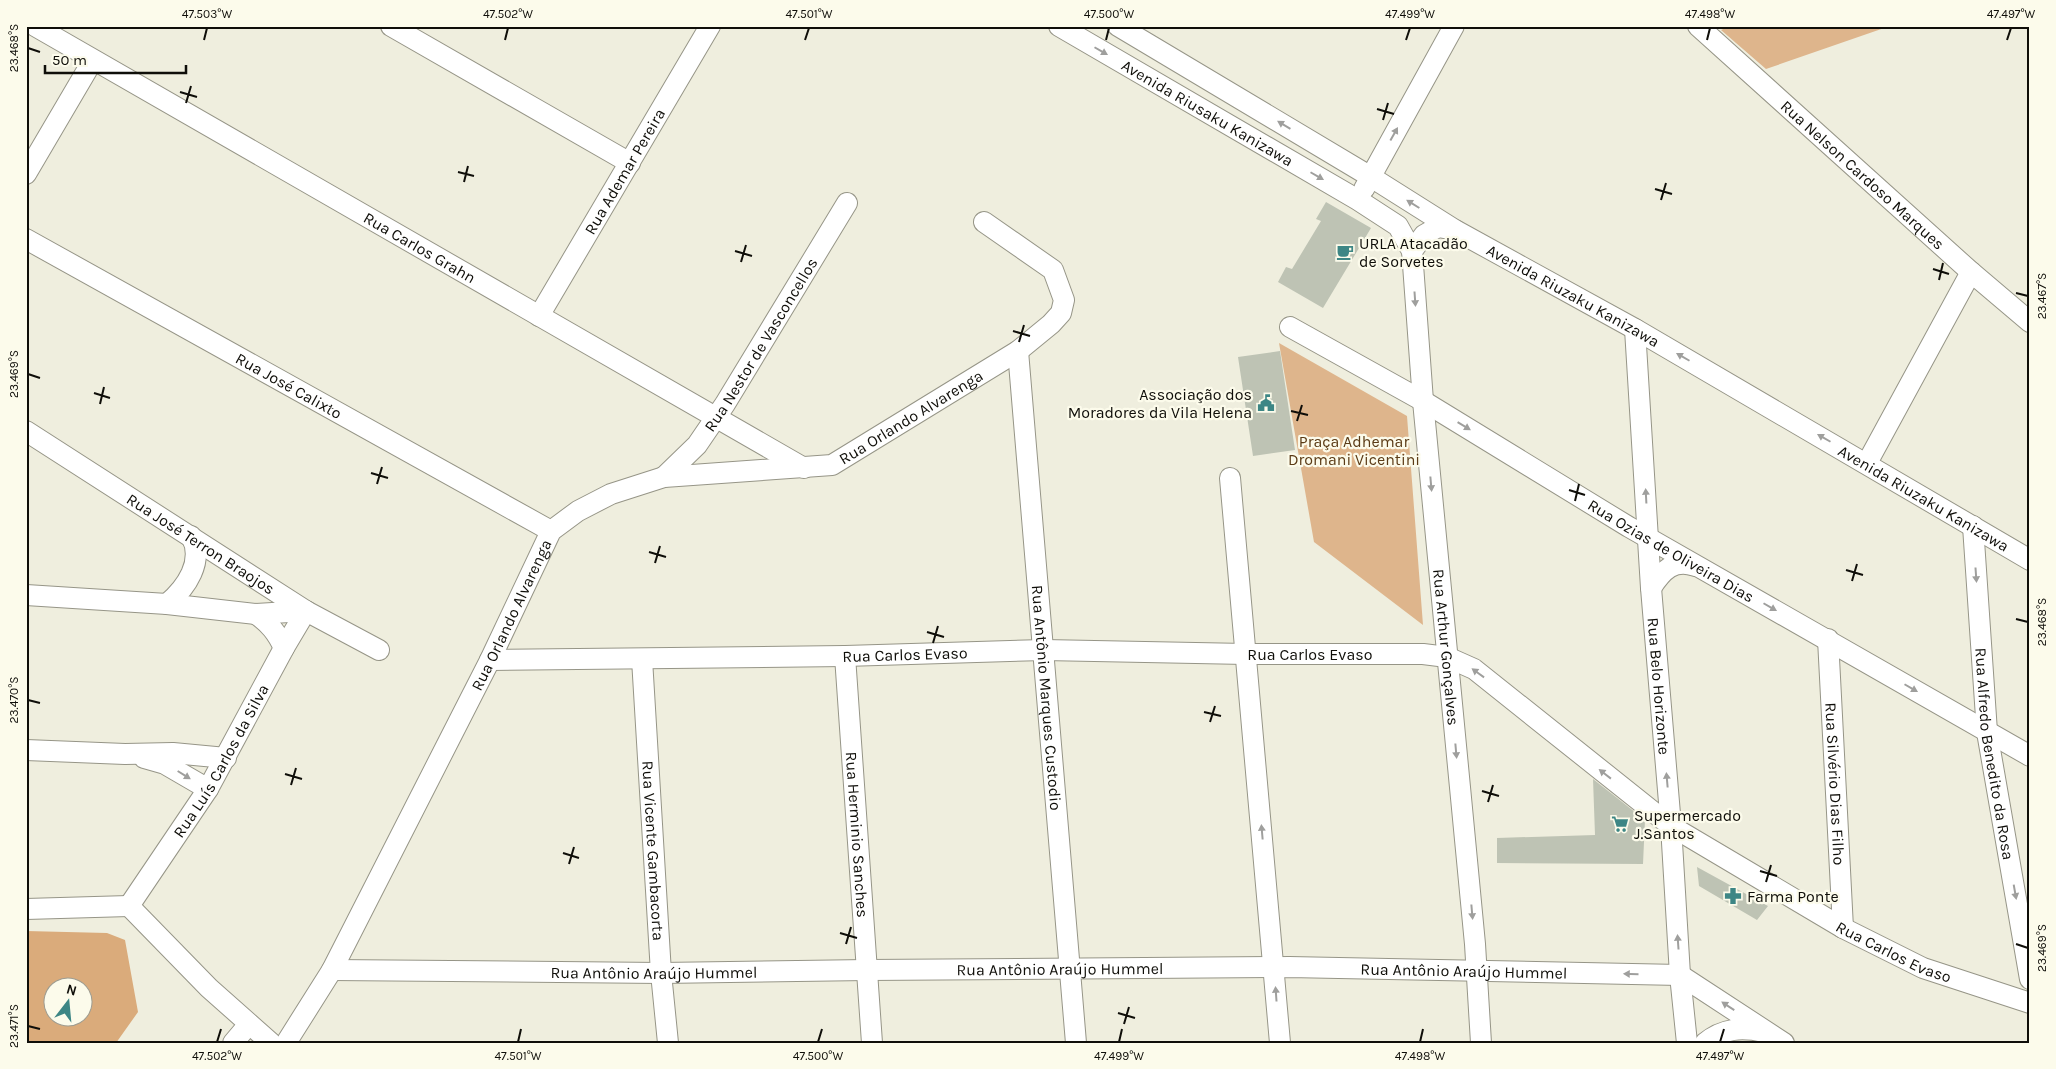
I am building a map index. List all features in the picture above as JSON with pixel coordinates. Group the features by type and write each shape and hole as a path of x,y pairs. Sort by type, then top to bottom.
{"street":[{"name":"Rua Carlos Grahn","path":"35,26 804,468"},
{"path":"391,26 630,163"},
{"name":"Rua Ademar Pereira","path":"540,316 710,26"},
{"name":"Avenida Riusaku Kanizawa","path":"1058,26 1358,200"},
{"name":"Avenida Riuzaku Kanizawa","path":"1118,26 1371,177 1454,230 1635,329 2030,560"},
{"path":"1358,200 1454,26"},
{"name":"Rua Nelson Cardoso Marques","path":"1698,26 1971,272 2030,322"},
{"path":"26,174 93,60"},
{"name":"Rua Arthur Gonçalves","path":"1358,200 1398,226 1412,251 1423,401 1481,1043"},
{"name":"Rua Nestor de Vasconcellos","path":"664,477 697,445 716,418 846,203"},
{"name":"Rua Orlando Alvarenga","path":"286,1043 332,970 490,660 551,532 578,511 611,494 664,477 832,465 1018,351 1051,324 1061,313 1064,300 1053,270 984,222"},
{"path":"1412,251 1424,235 1438,227 1454,230"},
{"name":"Rua José Calixto","path":"26,239 551,532"},
{"path":"1867,463 1971,272"},
{"name":"Rua Ozias de Oliveira Dias","path":"1290,327 1423,401 1648,538 2030,756"},
{"name":"Rua Belo Horizonte","path":"1635,329 1651,588 1680,975 1688,1043"},
{"name":"Rua Antônio Marques Custodio","path":"1018,351 1076,1043"},
{"name":"Rua José Terron Braojos","path":"27,431 306,611 379,650"},
{"path":"1230,478 1280,1043"},
{"name":"Rua Alfredo Benedito da Rosa","path":"1973,526 1987,732 2030,980"},
{"path":"167,604 181,591 195,565 196,544 191,536"},
{"path":"1651,588 1660,574 1678,563 1688,563 1703,569"},
{"path":"26,595 167,604 256,614 306,611"},
{"name":"Rua Luís Carlos da Silva","path":"129,906 208,789 306,611"},
{"path":"256,614 269,623 278,635 284,648"},
{"name":"Rua Silvério Dias Filho","path":"1828,639 1843,928"},
{"name":"Rua Carlos Evaso","path":"490,660 845,656 1044,650 1246,654 1423,654 1447,657 1474,669 1670,826 1843,928 1923,968 2030,1002"},
{"name":"Rua Herminio Sanches","path":"845,656 872,1043"},
{"name":"Rua Vicente Gambacorta","path":"642,659 661,973 668,1043"},
{"path":"26,750 125,754 173,753 226,758"},
{"path":"125,754 165,764 208,789"},
{"path":"26,909 129,906 209,988 270,1043"},
{"name":"Rua Antônio Araújo Hummel","path":"332,970 661,973 1274,968 1680,975"},
{"path":"1680,975 1777,1038"},
{"path":"233,1043 249,1024"},
{"path":"1705,1043 1718,1034 1732,1029 1750,1029 1777,1038"}],"green space":[{"path":"1730,26 1890,26 1766,69 1721,30"},
{"name":"Praça Adhemar Dromani Vicentini","path":"1279,343 1407,416 1423,625 1314,542"}],"shaded area":[{"path":"26,931 107,933 125,940 138,1012 116,1043 26,1043"}],"building":[{"path":"1326,202 1371,228 1323,308 1278,282 1286,267 1292,269 1321,221 1316,219"},
{"name":"Associação dos Moradores da Vila Helena","path":"1280,351 1295,450 1253,456 1238,357"},
{"name":"Supermercado J.Santos","path":"1593,779 1645,820 1643,864 1497,863 1497,838 1595,835"},
{"name":"Farma Ponte","path":"1697,867 1768,906 1757,920 1699,886"}],"place":[{"name":"URLA Atacadão de Sorvetes","path":"1345,252"},
{"name":"Associação dos Moradores da Vila Helena","path":"1266,403"},
{"name":"Supermercado J.Santos","path":"1620,824"},
{"name":"Farma Ponte","path":"1733,896"}]}
